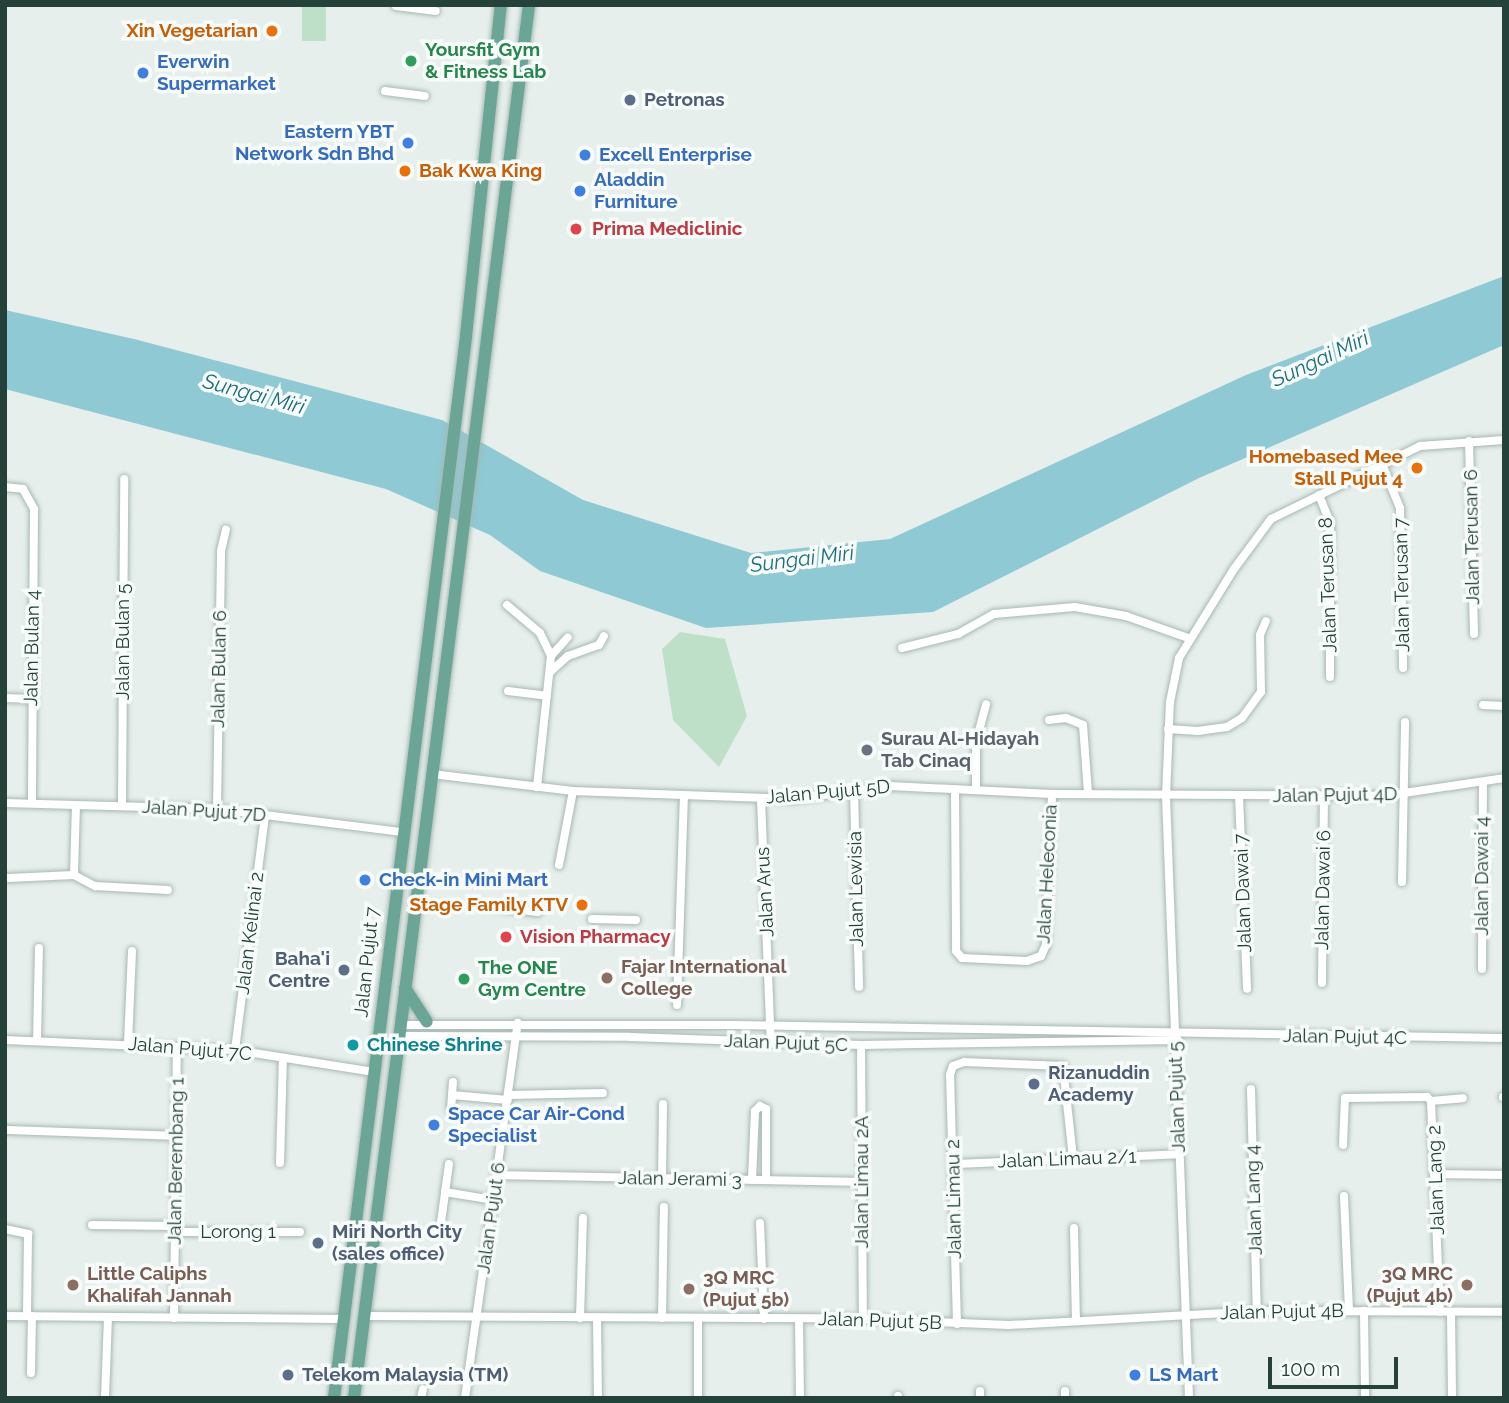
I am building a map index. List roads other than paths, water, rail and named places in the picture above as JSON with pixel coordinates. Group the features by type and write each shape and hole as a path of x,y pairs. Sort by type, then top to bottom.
{"main road":[{"name":"Jalan Pujut 7","path":"334,1398 366,1146 401,832 466,336 502,5"},
{"name":"Jalan Pujut 7","path":"354,1398 529,5"},
{"path":"404,987 427,1022"},
{"path":"366,1146 373,1121 383,1039 398,1031"}],"street":[{"path":"396,6 436,12"},
{"path":"385,92 425,96"},
{"name":"Jalan Pujut 5","path":"1189,1398 1166,796 1168,729 1175,672 1188,638 1258,532 1271,519 1420,446 1504,440"},
{"name":"Jalan Terusan 6","path":"1469,441 1474,634"},
{"name":"Jalan Terusan 7","path":"1382,464 1400,508 1403,668"},
{"name":"Jalan Bulan 5","path":"122,805 124,479"},
{"name":"Jalan Bulan 4","path":"5,488 28,494 34,509 32,803"},
{"name":"Jalan Terusan 8","path":"1319,495 1330,522 1330,677"},
{"name":"Jalan Bulan 6","path":"217,809 220,551 226,530"},
{"path":"507,605 540,633 551,656 537,787"},
{"path":"902,648 958,634 994,614 1075,607 1126,616 1188,638"},
{"path":"1168,729 1198,732 1227,727 1253,706 1261,692 1260,635 1266,621"},
{"path":"550,672 569,656 599,645 604,636"},
{"path":"551,656 568,638"},
{"path":"508,691 547,696"},
{"path":"5,698 31,699"},
{"path":"976,790 976,742 986,704"},
{"path":"1483,705 1504,706"},
{"path":"1049,720 1066,718 1083,724 1088,793"},
{"path":"1402,882 1405,722"},
{"name":"Jalan Pujut 5D","path":"432,774 573,791 761,799 890,786 1052,794 1166,796"},
{"name":"Jalan Pujut 4D","path":"1166,796 1324,797 1404,794 1504,778"},
{"name":"Jalan Dawai 4","path":"1482,969 1483,782"},
{"name":"Jalan Heleconia","path":"955,790 956,951 962,958 1027,961 1041,956 1046,945 1052,794"},
{"path":"559,864 573,791"},
{"name":"Jalan Lewisia","path":"854,791 859,987"},
{"path":"677,1005 684,796"},
{"name":"Jalan Dawai 7","path":"1239,796 1247,989"},
{"name":"Jalan Dawai 6","path":"1322,983 1324,797"},
{"name":"Jalan Arus","path":"761,799 771,1044"},
{"name":"Jalan Pujut 7D","path":"5,803 217,809 401,832"},
{"path":"74,875 76,805"},
{"name":"Jalan Kelinai 2","path":"235,1050 265,815"},
{"path":"8,878 74,875 94,886 168,890"},
{"path":"495,907 538,912"},
{"path":"592,919 636,920"},
{"path":"37,1041 39,948"},
{"path":"128,1043 132,951"},
{"name":"Jalan Pujut 5C","path":"398,1031 427,1022 1175,1031 1186,1035"},
{"path":"478,1023 478,1036"},
{"name":"Jalan Pujut 6","path":"465,1398 518,1023"},
{"path":"630,1024 630,1037"},
{"name":"Jalan Pujut 5C","path":"398,1031 517,1038 630,1037 771,1044 1175,1042"},
{"path":"1175,1042 1186,1035"},
{"name":"Jalan Pujut 4C","path":"1186,1035 1504,1038"},
{"name":"Jalan Pujut 7C","path":"5,1040 128,1043 235,1050 374,1072"},
{"name":"Jalan Limau 2A","path":"861,1045 863,1319"},
{"name":"Jalan Berembang 1","path":"174,1318 177,1046"},
{"path":"280,1163 283,1058"},
{"name":"Jalan Limau 2","path":"957,1324 955,1164 950,1075 953,1066 964,1062 1063,1066 1073,1158"},
{"path":"451,1110 453,1082"},
{"name":"Jalan Lang 4","path":"1251,1089 1257,1311"},
{"path":"452,1096 509,1098 603,1093"},
{"name":"Jalan Lang 2","path":"1343,1145 1345,1098 1427,1097 1431,1101 1440,1312"},
{"path":"1431,1101 1463,1098"},
{"path":"662,1178 663,1104"},
{"path":"752,1180 755,1111 760,1106 766,1110 766,1180"},
{"path":"5,1130 176,1136"},
{"name":"Jalan Limau 2/1","path":"955,1164 1180,1154"},
{"path":"440,1229 449,1164"},
{"path":"1436,1174 1504,1175"},
{"name":"Jalan Jerami 3","path":"497,1175 862,1182"},
{"path":"445,1192 494,1200"},
{"path":"1344,1196 1349,1311"},
{"path":"663,1318 664,1207"},
{"path":"580,1318 583,1217"},
{"path":"760,1223 764,1319"},
{"name":"Lorong 1","path":"92,1225 300,1231"},
{"path":"1074,1228 1076,1321"},
{"path":"5,1229 28,1234 31,1373"},
{"name":"Jalan Pujut 4B","path":"1186,1314 1257,1311 1504,1312"},
{"path":"1364,1311 1365,1398"},
{"path":"1451,1312 1452,1398"},
{"name":"Jalan Pujut 5B","path":"365,1316 863,1319 957,1324 1076,1321 1186,1314"},
{"path":"5,1316 344,1319"},
{"path":"105,1398 108,1317"},
{"path":"597,1318 598,1398"},
{"path":"698,1319 698,1398"},
{"path":"799,1319 800,1398"}],"water":[{"name":"Sungai Miri","path":"1504,276 1504,345 1199,478 933,612 706,628 540,571 490,535 386,489 5,389 5,310 134,339 442,420 583,500 751,553 890,539 1246,375"}],"place":[{"name":"Xin Vegetarian","path":"272,31"},
{"name":"Yoursfit Gym & Fitness Lab","path":"411,61"},
{"name":"Everwin Supermarket","path":"143,73"},
{"name":"Petronas","path":"630,100"},
{"name":"Eastern YBT Network Sdn Bhd","path":"408,143"},
{"name":"Excell Enterprise","path":"585,155"},
{"name":"Bak Kwa King","path":"405,171"},
{"name":"Aladdin Furniture","path":"580,191"},
{"name":"Prima Mediclinic","path":"576,229"},
{"name":"Homebased Mee Stall Pujut 4","path":"1417,468"},
{"name":"Surau Al-Hidayah Tab Cinaq","path":"867,750"},
{"name":"Check-in Mini Mart","path":"365,880"},
{"name":"Stage Family KTV","path":"582,905"},
{"name":"Vision Pharmacy","path":"506,937"},
{"name":"Baha'i Centre","path":"344,970"},
{"name":"Fajar International College","path":"607,978"},
{"name":"The ONE Gym Centre","path":"464,979"},
{"name":"Chinese Shrine","path":"353,1045"},
{"name":"Rizanuddin Academy","path":"1034,1084"},
{"name":"Space Car Air-Cond Specialist","path":"434,1125"},
{"name":"Miri North City (sales office)","path":"318,1243"},
{"name":"Little Caliphs Khalifah Jannah","path":"73,1285"},
{"name":"3Q MRC (Pujut 4b)","path":"1467,1285"},
{"name":"3Q MRC (Pujut 5b)","path":"689,1289"},
{"name":"Telekom Malaysia (TM)","path":"288,1375"},
{"name":"LS Mart","path":"1135,1375"}]}
